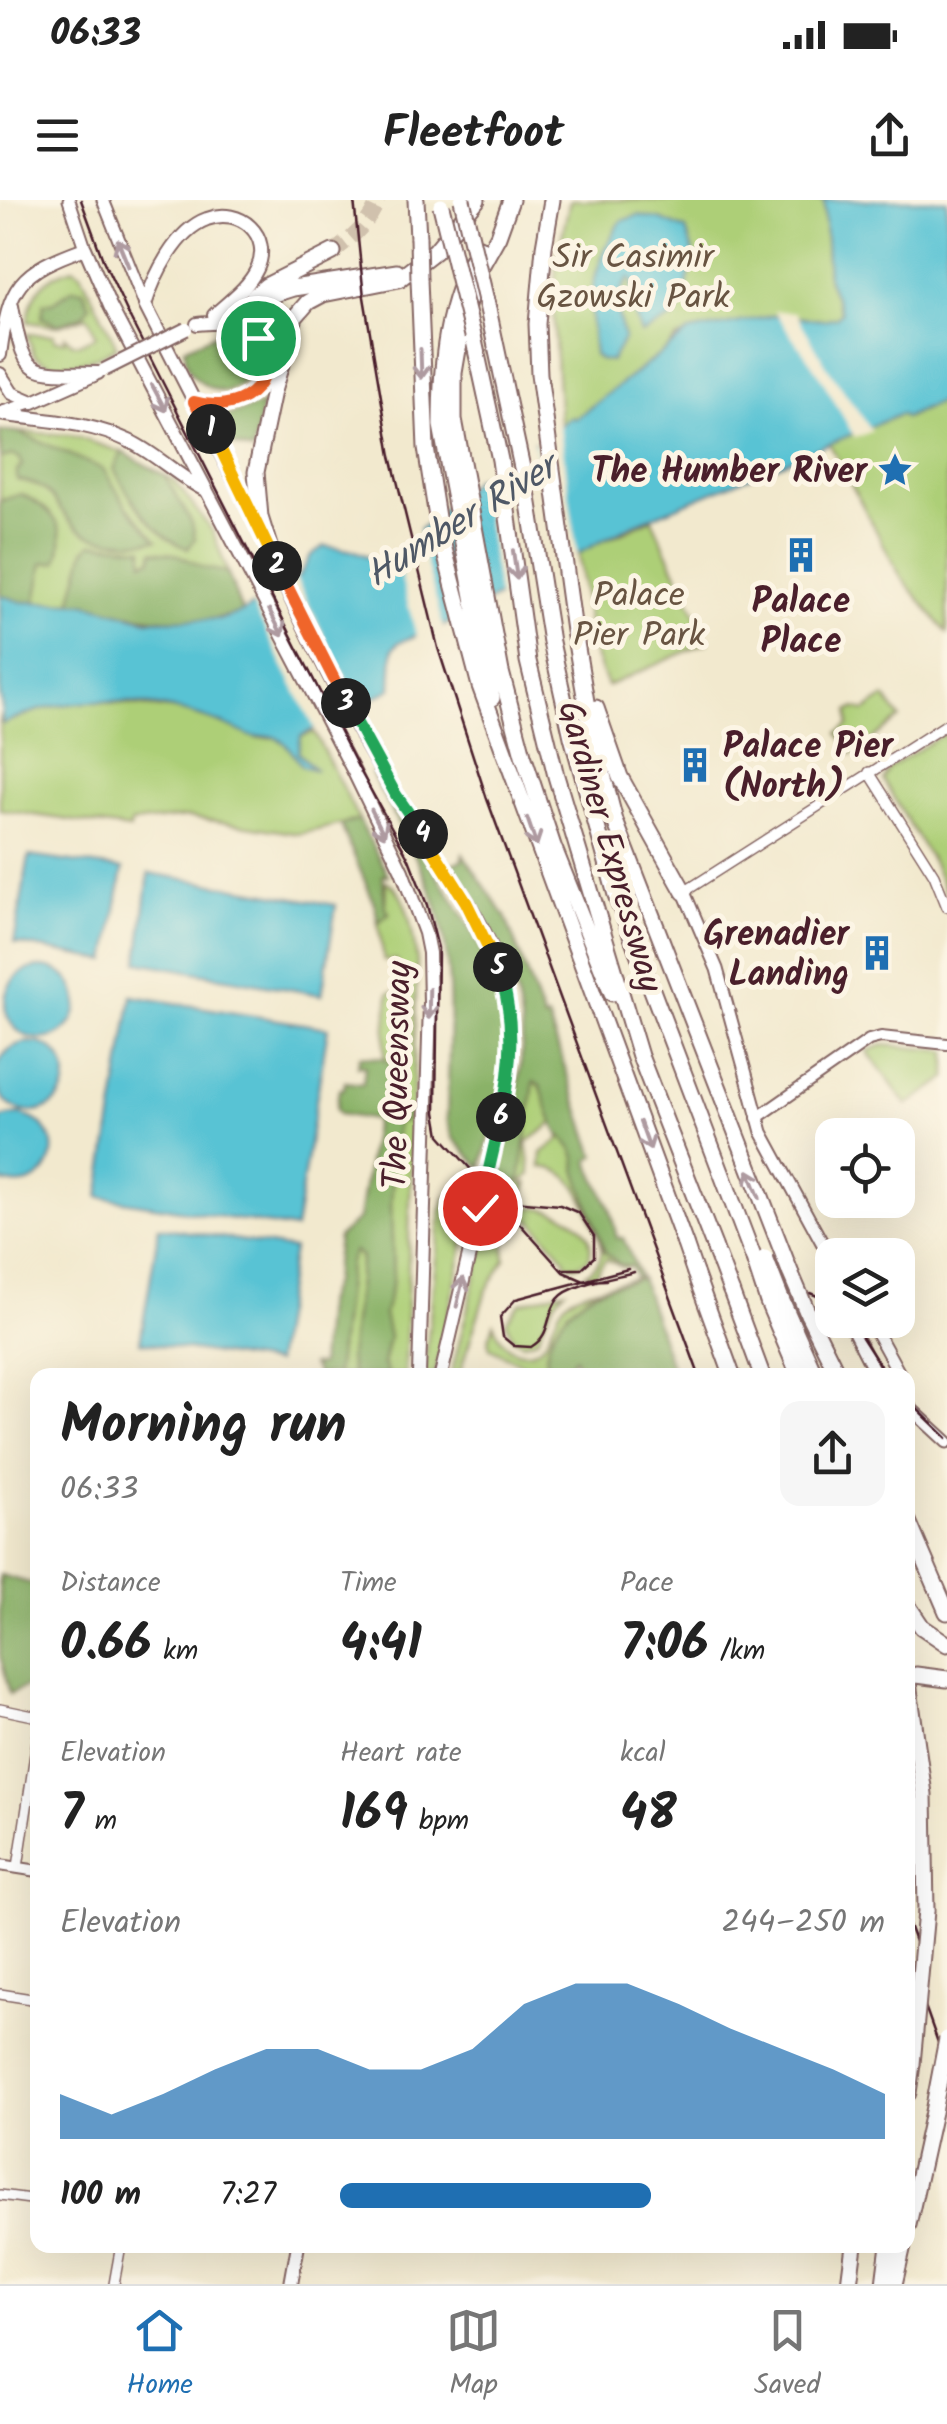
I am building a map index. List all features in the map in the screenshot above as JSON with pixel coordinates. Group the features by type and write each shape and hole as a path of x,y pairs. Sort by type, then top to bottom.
{"highway":[{"path":"416,200 418,238 413,275 426,448 439,530 490,679 523,755 586,933 640,1056"},
{"name":"Gardiner Expressway","path":"462,200 507,391 572,737 616,895 774,1301"},
{"path":"273,559 260,517 256,472 290,327 308,302 323,294 413,275 477,200"},
{"path":"511,200 498,236 474,279 462,326 448,422 462,475 500,740 730,1368"},
{"path":"552,200 538,324 539,374 590,726 614,820 791,1274 835,1368"},
{"name":"Gardiner Expressway","path":"440,203 488,400 528,661 570,825 640,1056 759,1368"},
{"path":"254,296 333,252"},
{"path":"254,296 413,275"},
{"path":"575,640 620,777 684,892"},
{"path":"774,1301 797,1368"},
{"path":"774,1301 811,1368"},
{"path":"915,1537 947,1612"},
{"path":"915,1616 922,1627 947,1644"},
{"path":"915,1678 947,1679"},
{"path":"915,1707 924,1794 926,1911 915,2031"},
{"path":"915,2193 947,2039"},
{"path":"850,2284 853,2253"},
{"path":"884,2284 888,2253"},
{"path":"894,2284 901,2253"}],"main road":[{"name":"The Queensway","path":"68,200 110,306 352,770 420,915 430,954 419,1368"},
{"path":"103,200 145,305 273,559 374,758 489,943 506,996 512,1040 510,1073 442,1368"},
{"path":"145,305 156,274 177,244 200,222 226,216 248,223 256,232 261,258 251,281 214,315"},
{"path":"0,355 4,323 22,282 35,268 84,248"},
{"path":"0,374 12,393 33,402 254,296"},
{"path":"12,305 19,348 34,366 56,374 101,372"},
{"path":"192,326 237,324 261,344 266,365 259,386 245,398 210,404 194,402"},
{"path":"0,414 80,424 146,450 207,491"},
{"path":"684,892 717,968 757,1118 818,1238"},
{"path":"857,1338 872,1368"},
{"path":"880,1338 896,1368"},
{"path":"915,1411 947,1442"},
{"path":"291,2284 297,2253"}],"street":[{"path":"0,414 33,402"},
{"path":"684,892 947,724"},
{"path":"869,772 934,876 947,907"},
{"path":"757,1118 870,1040 947,1044"},
{"path":"0,1709 30,1715"},
{"path":"18,1868 30,1788"},
{"path":"0,1865 30,1869"},
{"path":"0,1994 30,1999"},
{"path":"0,2195 30,2199"},
{"path":"114,2284 120,2253"}],"green space":[{"name":"Sir Casimir Gzowski Park","path":"570,200 824,200 828,280 841,312 837,318 822,320 777,315 677,338 661,355 575,419 560,425 553,308 556,263"},
{"path":"73,268 81,273 117,347 76,364 54,364 34,355 27,334 54,335 54,340 64,341 65,336 79,344 96,336 88,317 55,326 28,322 41,287 54,275"},
{"path":"73,289 83,290 90,306 84,315 58,325 42,318 44,303 52,303"},
{"path":"213,335 237,344 248,360 246,378 226,392 197,380 186,362 184,348"},
{"path":"947,399 947,633 901,577 829,443 902,414 905,418"},
{"path":"263,403 253,451 228,443 218,423"},
{"path":"0,431 70,435 122,452 175,481 213,532 242,612 22,602 0,595"},
{"path":"0,431 18,432 103,469 126,505 157,540 105,539 85,533 41,487 17,480 20,458 1,458"},
{"path":"122,452 165,476 192,523 195,539 188,549 154,526 128,493 114,469"},
{"path":"21,494 56,520 61,539 57,562 43,563 36,602 15,602 0,595 0,501"},
{"name":"Palace Pier Park","path":"652,519 708,642 607,686 591,646 578,552"},
{"path":"92,543 143,548 143,562 152,559 153,551 179,555 204,568 227,572 242,612 222,618 179,620 134,616 71,603 85,550"},
{"path":"885,697 900,718 852,754 838,733 849,725 849,711 865,711"},
{"path":"92,701 180,710 257,738 314,732 359,820 300,834 188,817 131,823 130,829 0,810 0,717 4,723 58,703"},
{"path":"947,732 947,894 883,780 889,768"},
{"path":"371,772 459,908 495,983 502,1010 505,1055 498,1104 481,1168 453,1138 447,1119 449,984 436,904"},
{"path":"359,820 388,875 383,875 385,907 389,913 378,923 375,905 341,825"},
{"path":"463,854 505,916 544,1020 548,1018 595,1156 589,1160 591,1167 610,1209 617,1238 623,1238 640,1277 636,1278 631,1266 619,1264 605,1252 576,1170 575,1153 556,1129 540,1085 534,1082 520,1181 496,1186 517,1089 522,1050 520,1010 498,944 450,865 462,860"},
{"path":"386,881 405,905 417,961 405,1368 385,1368 383,1364 389,1337 383,1314 393,1280 394,1152 397,1122 408,1111 397,1099 386,1071 389,993 399,991 397,960 384,960 378,923 389,913 385,907"},
{"path":"883,1045 947,1051 947,1078 907,1105 867,1051"},
{"path":"360,1056 383,1058 396,1068 391,1093 408,1110 406,1121 397,1122 391,1204 393,1280 384,1314 389,1337 385,1368 351,1368 361,1257 354,1251 349,1262 337,1368 314,1368 312,1365 320,1365 325,1303 333,1282 338,1237 359,1218 375,1120 339,1114 336,1110 339,1089 344,1089 345,1082 363,1084 365,1066 358,1066"},
{"path":"533,1081 540,1085 555,1122 527,1142 531,1174 522,1182 528,1182 522,1200 496,1186 504,1187 527,1118"},
{"path":"560,1135 569,1143 583,1171 605,1252 631,1266 623,1268 606,1259 595,1275 585,1274 597,1264 601,1251 589,1213 569,1178 541,1167 542,1153"},
{"path":"457,1190 467,1190 474,1197 437,1368 425,1368 441,1211 446,1198"},
{"path":"528,1207 551,1210 573,1220 588,1236 589,1259 576,1266 565,1263 533,1222 521,1214"},
{"path":"491,1215 504,1235 505,1260 486,1291 461,1368 453,1368"},
{"path":"354,1251 361,1257 351,1368 337,1368 349,1261"},
{"path":"640,1277 600,1289 577,1303 554,1331 547,1361 540,1368 530,1368 490,1348 488,1341 494,1324 502,1340 513,1349 530,1352 539,1348 565,1302 589,1290"},
{"path":"641,1278 672,1368 580,1368 575,1358 567,1368 537,1368 547,1361 549,1341 560,1321 576,1304 599,1290"},
{"path":"565,1290 553,1304 537,1339 524,1343 512,1338 506,1321 520,1303"},
{"path":"0,1575 30,1583 30,1685 10,1694 0,1655"}],"water":[{"name":"Humber River","path":"824,200 947,200 947,399 904,418 901,414 630,526 445,625 399,642 393,649 391,689 301,736 298,753 316,770 302,766 281,740 251,736 190,713 158,706 126,702 62,705 3,724 0,595 22,602 84,603 147,620 222,619 242,612 299,576 311,555 324,546 355,551 370,557 372,563 389,558 473,481 572,417 575,419 689,332 777,315 822,320 837,317 841,312 828,280"},
{"path":"639,215 686,230 694,255 682,304 676,316 641,334 630,299 633,282 629,278 615,302 624,338 611,361 600,360 594,355 591,317 597,270 621,221"},
{"path":"29,856 123,869 107,961 14,943"},
{"path":"149,873 336,905 322,995 138,962"},
{"path":"41,967 66,978 77,1003 66,1028 41,1039 16,1028 5,1003 16,978"},
{"path":"132,996 328,1028 295,1229 99,1197"},
{"path":"18,1045 44,1045 56,1052 63,1064 63,1090 56,1102 44,1109 18,1109 6,1102 -1,1090 -1,1064 6,1052"},
{"path":"18,1114 36,1121 47,1132 52,1145 45,1171 34,1181 19,1184 0,1181 0,1118"},
{"path":"159,1227 293,1249 275,1363 140,1342"}],"pier":[{"path":"774,311 795,312 827,367 872,431 855,438 819,374"},
{"path":"559,420 578,559 499,602 479,470 532,437 537,461 534,436"},
{"path":"417,526 444,630 417,638 393,547"},
{"path":"293,573 362,710 318,735 250,600"}],"tunnel":[{"path":"333,252 365,223 378,200"}],"tram line":[{"path":"81,200 131,320 358,767 409,859 427,905 438,948 436,1112 440,1135 563,1272 584,1281 606,1280"},
{"path":"496,1190 513,1201 560,1205 579,1213 594,1236 594,1257 581,1269 563,1269"},
{"path":"628,1269 516,1299 500,1317 503,1337 514,1346 531,1347 542,1337 554,1305 564,1294 582,1285 634,1272"},
{"path":"810,1293 815,1295"},
{"path":"862,1338 882,1368"},
{"path":"915,1407 947,1438"}],"railway":[{"path":"354,200 364,297 391,456 438,648 487,799 696,1368"},
{"path":"915,1942 925,1970"},
{"path":"915,1978 947,2068"}],"place":[{"name":"The Humber River","path":"895,470"},
{"name":"Palace Place","path":"801,555"},
{"name":"Palace Pier (North)","path":"695,765"},
{"name":"Grenadier Landing","path":"877,953"}],"route":[{"path":"258,338 266,365 254,392 238,401 194,402 247,500 296,607 374,758 489,943 506,996 512,1051 480,1208"}]}
